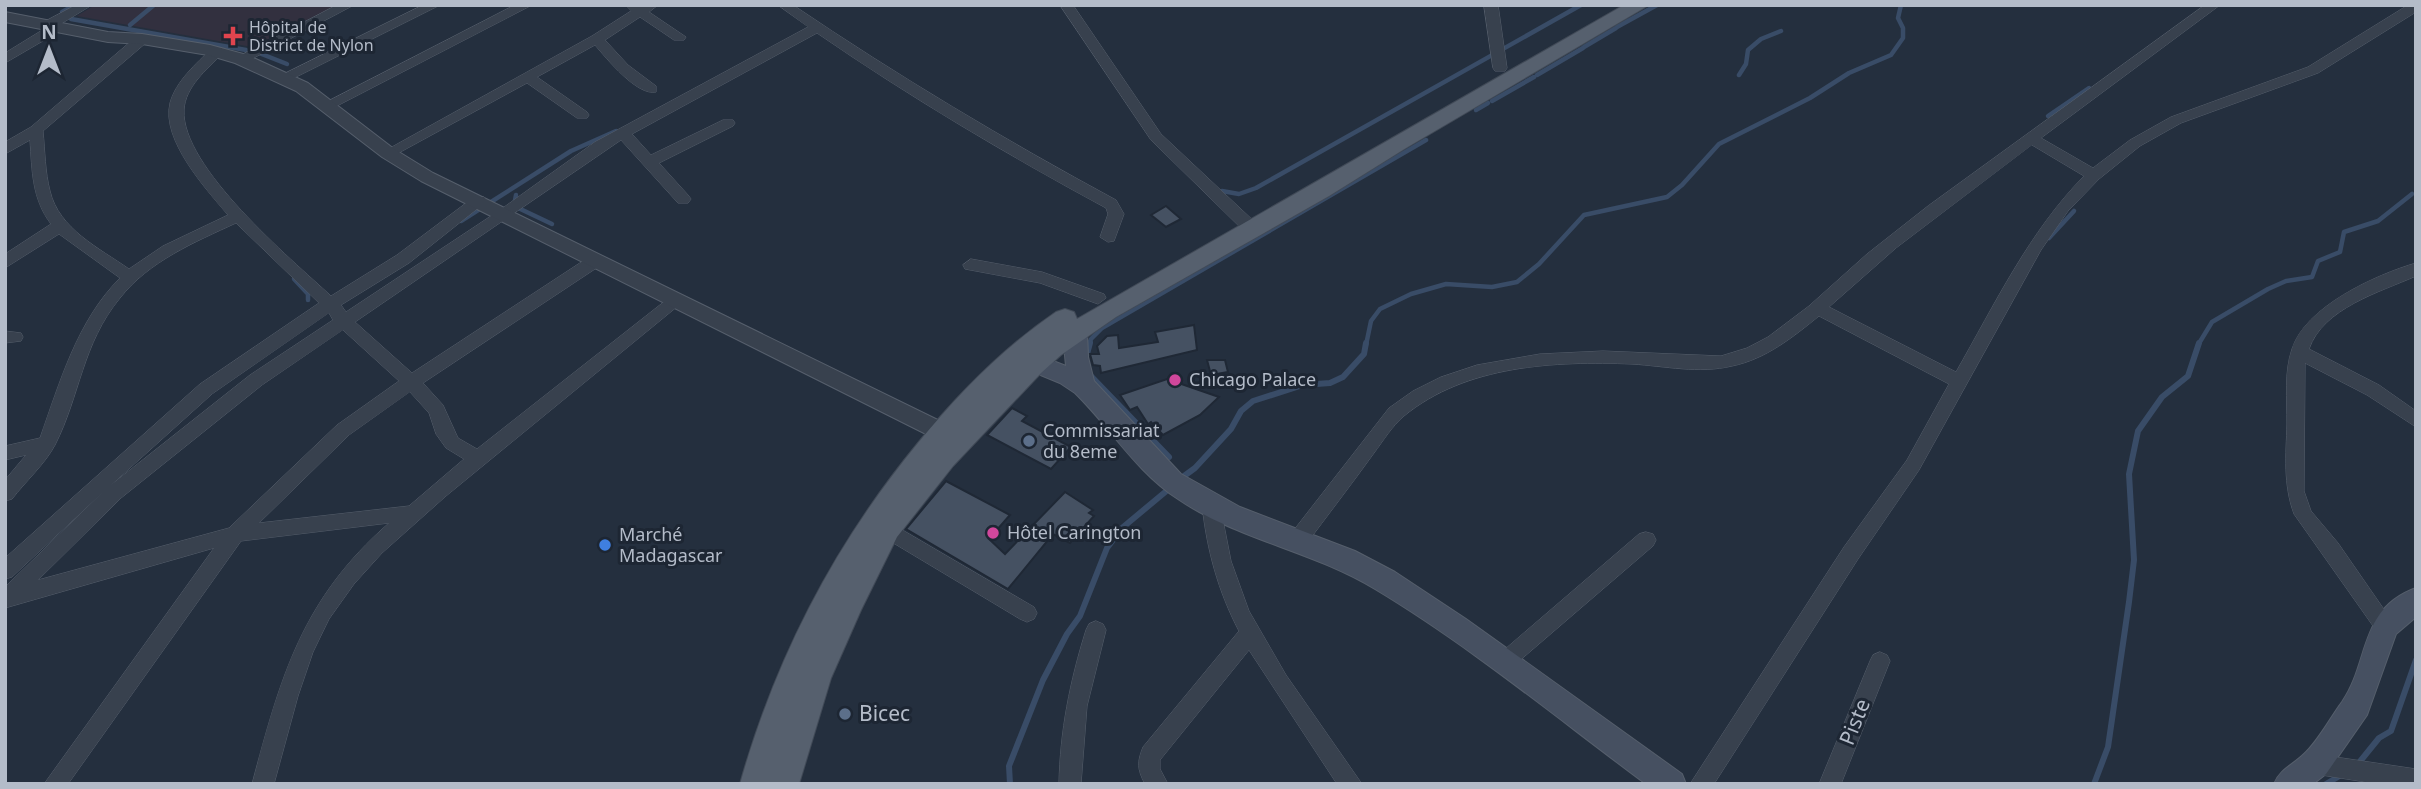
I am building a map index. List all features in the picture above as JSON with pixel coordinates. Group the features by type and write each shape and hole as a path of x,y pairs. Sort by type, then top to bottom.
{"main road":[{"path":"1069,326 1107,311 1500,68 1610,5"},
{"path":"757,784 792,671 850,555 908,472 942,432 1023,360 1069,326 1098,298 1245,224 1639,5"},
{"path":"1069,326 1083,385"},
{"path":"1023,360 1065,375 1083,385 1188,492 1365,569 1457,627 1671,784"},
{"path":"783,784 816,678 887,529 1023,360"},
{"path":"2289,784 2315,764 2357,705 2385,627 2416,600"}],"street":[{"path":"5,58 86,5"},
{"path":"241,59 348,5"},
{"path":"285,77 434,5"},
{"path":"328,105 526,5"},
{"path":"784,5 889,76 1004,146 1111,204 1116,214 1108,237"},
{"path":"1066,5 1156,137 1245,224"},
{"path":"1492,5 1500,68"},
{"path":"1297,541 1395,413 1409,400 1434,388 1511,363 1553,357 1587,356 1704,363 1732,360 1755,352 1817,308 1889,244 2214,5"},
{"path":"1701,784 1851,553 1913,465 2035,247 2063,207 2094,175 2135,143 2176,120 2313,69 2416,5"},
{"path":"388,153 597,40 641,7 679,37"},
{"path":"5,17 108,37 142,39 217,51 285,77 328,105 388,153 427,177 942,432"},
{"path":"6,598 79,524 169,447 256,380 336,311 403,259 489,206 818,27"},
{"path":"5,149 36,130 78,91 142,39"},
{"path":"597,40 623,68 650,89"},
{"path":"217,51 183,89 176,112 179,135 201,172 239,216 437,410 445,434 452,443 477,458"},
{"path":"527,77 582,115"},
{"path":"650,162 729,123"},
{"path":"36,130 42,193 48,210 60,226 130,277"},
{"path":"622,132 683,199"},
{"path":"2031,138 2094,175"},
{"path":"5,571 30,545 206,389 336,311 489,206"},
{"path":"5,494 47,443 85,343 100,314 130,277 164,253 239,216"},
{"path":"5,261 60,226"},
{"path":"55,784 235,534 343,430 595,261"},
{"path":"971,265 1042,278 1098,298"},
{"path":"2385,627 2303,513 2295,491 2296,366 2299,352 2311,328 2328,312 2416,269"},
{"path":"264,784 305,648 320,615 346,576 477,458 676,301"},
{"path":"1817,308 1960,382"},
{"path":"2299,352 2373,390 2416,419"},
{"path":"5,453 47,443"},
{"path":"1188,492 1218,554 1231,593 1250,634 1334,764 1351,784"},
{"path":"6,598 235,534 413,513"},
{"path":"887,529 1027,613"},
{"path":"1504,662 1646,540"},
{"path":"1070,784 1073,718 1096,630"},
{"path":"1157,784 1148,771 1147,762 1151,754 1250,634"},
{"name":"Piste","path":"1830,784 1880,660"},
{"path":"2315,764 2416,779"}],"shaded area":[{"name":"Hôpital de District de Nylon","path":"95,5 337,5 252,47 77,16"}],"building":[{"path":"1166,206 1181,219 1166,227 1151,215"},
{"path":"1194,325 1197,350 1101,373 1100,366 1093,365 1090,354 1099,354 1097,346 1107,336 1118,335 1119,348 1158,342 1155,332"},
{"path":"1207,360 1225,360 1228,372 1211,375"},
{"path":"1167,379 1219,397 1200,415 1163,435 1151,422 1148,424 1137,407 1130,410 1120,395"},
{"name":"Commissariat du 8eme","path":"1012,408 1027,416 1022,421 1071,447 1051,469 987,435"},
{"name":"Hôtel Carington","path":"946,481 1010,515 989,539 1005,554 1065,492 1093,510 1089,513 1094,516 1070,543 1053,534 1008,589 906,529"}],"waterway":[{"path":"62,12 75,5"},
{"path":"130,25 154,5"},
{"path":"1222,191 1239,194 1256,188 1581,5"},
{"path":"1617,27 1657,5"},
{"path":"1366,345 1371,321 1380,309 1411,294 1446,284 1492,287 1517,282 1539,264 1584,215 1667,197 1682,185 1719,144 1810,98 1849,73 1891,55 1903,38 1903,28 1898,18 1901,5"},
{"path":"71,19 246,50"},
{"path":"1584,47 1616,28"},
{"path":"1739,75 1746,64 1748,50 1761,39 1781,31"},
{"path":"1537,75 1583,48"},
{"path":"259,53 287,64"},
{"path":"1492,101 1534,77"},
{"path":"2048,116 2089,88"},
{"path":"1476,110 1488,103"},
{"path":"461,221 571,151 616,131"},
{"path":"1089,345 1102,328 1426,140"},
{"path":"2199,344 2212,322 2268,289 2286,281 2312,277 2318,261 2340,252 2344,232 2378,221 2412,194"},
{"path":"516,195 514,206 552,224"},
{"path":"2049,238 2074,211"},
{"path":"294,279 308,294 308,300"},
{"path":"1087,354 1090,343"},
{"path":"1180,479 1195,468 1231,429 1241,411 1253,401 1303,385 1330,383 1343,377 1364,354 1366,343"},
{"path":"2094,784 2108,747 2129,602 2134,560 2129,474 2138,431 2162,397 2188,376 2199,344"},
{"path":"1089,374 1169,457"},
{"path":"1010,784 1009,766 1043,680 1067,634 1080,616 1107,548 1122,528 1170,488"},
{"path":"2358,764 2379,738 2391,731 2416,660"},
{"path":"2326,784 2341,775"}],"place":[{"name":"Hôpital de District de Nylon","path":"233,36"},
{"name":"Chicago Palace","path":"1175,380"},
{"name":"Commissariat du 8eme","path":"1029,441"},
{"name":"Hôtel Carington","path":"993,533"},
{"name":"Marché Madagascar","path":"605,545"},
{"name":"Bicec","path":"845,714"}]}
